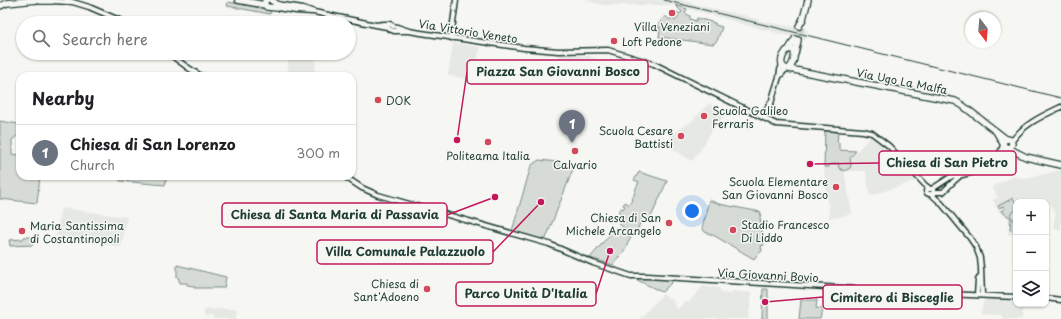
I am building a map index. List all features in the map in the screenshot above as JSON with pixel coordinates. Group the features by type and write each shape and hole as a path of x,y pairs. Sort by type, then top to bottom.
{"main road":[{"path":"0,2 13,0"},
{"path":"0,6 7,3 36,0 53,1"},
{"path":"238,0 265,2"},
{"path":"257,0 265,2 267,7 270,8 274,2"},
{"path":"800,26 808,0"},
{"path":"797,40 793,62 786,67 784,53 789,50 797,40"},
{"path":"789,50 793,50 795,54"},
{"path":"793,62 798,70"},
{"name":"Via Ugo La Malfa","path":"786,67 956,102 995,130 1019,154 1061,166"}],"street":[{"path":"66,0 109,16"},
{"path":"451,38 456,0"},
{"path":"53,1 72,2"},
{"name":"Via Vittorio Veneto","path":"274,2 304,12 314,12 333,16"},
{"name":"Via Vittorio Veneto","path":"356,21 376,25 384,24 387,26 390,24 396,29 524,48 558,51 608,50 654,64 774,122 862,130 872,133 889,146 931,191 976,247 980,258 981,268 980,277 978,280 979,295"},
{"path":"178,60 195,72"},
{"path":"765,118 780,70 786,67"},
{"path":"931,191 952,176 978,171 983,168 996,158 1016,134 1037,118 1061,107"},
{"path":"940,202 943,192 954,180 962,175"},
{"name":"Via Giovanni Bovio","path":"350,180 362,188 378,195 549,244 593,263 631,276 1013,297"},
{"path":"931,191 943,192"},
{"path":"1049,298 1061,300"}],"shaded area":[{"path":"583,0 681,0 762,21 808,30 805,40 675,5 604,5"},
{"path":"228,2 271,10 270,14 227,6"},
{"path":"675,5 687,9 685,13 690,16 690,19 696,21 697,18 715,23 715,25 722,27 717,41 713,44 659,37 660,27 656,27 665,16 670,20 672,18 675,21 679,17 676,14 677,12 680,14 682,12"},
{"path":"453,43 480,47 475,81 448,75"},
{"path":"560,54 591,56 591,58 595,58 593,72 567,71 568,64 559,64"},
{"path":"288,60 316,60 315,72 288,72"},
{"path":"710,104 725,114 692,161 668,146 671,134 691,122 707,105"},
{"path":"0,121 16,124 16,137 12,140 12,154 16,154 16,180 40,180 37,203 0,199"},
{"path":"825,131 838,132 837,142 839,143 839,150 856,151 850,158 850,168 844,171 839,168 838,163 829,165 829,167 824,167"},
{"path":"871,136 890,151 918,180 870,196 866,171 844,171 852,213 841,217 829,218 829,205 827,203 824,167 829,167 829,165 838,163 846,170 848,169 851,165 850,159"},
{"path":"539,160 567,163 570,164 573,169 545,241 512,231 531,166"},
{"path":"1061,170 1061,230 1053,229 1056,215 1050,203 1049,204 1049,199 1013,199 1013,235 1008,234 1009,219 999,212 993,200 998,197 992,187 1014,176 1026,179"},
{"path":"639,172 667,181 652,215 647,220 642,218 635,236 619,224 624,217 618,211 621,208 623,209 625,202 629,205 632,200 631,199 639,182 634,180"},
{"path":"120,180 166,180 165,185"},
{"path":"1013,198 1013,212 1010,214 1013,219 1013,231 1010,230 1011,218 1001,211 1005,209 1003,206 999,208 998,206"},
{"name":"Stadio Francesco Di Liddo","path":"709,200 719,204 761,212 760,217 764,245 761,246 762,251 754,259 713,235 705,232 702,228"},
{"path":"61,208 127,217 121,247 56,236"},
{"path":"616,227 631,238 620,257 619,256 613,265 590,258"},
{"path":"24,237 32,237 33,245 10,246 9,240 23,239"},
{"path":"177,265 226,277 224,288 194,288 194,286 187,285 187,283 180,283 177,277"},
{"path":"639,276 676,278 662,292 637,280"},
{"path":"704,285 706,287 719,288 722,293 732,294 732,291 752,293 748,319 639,319 663,294 669,299 670,298 673,300 674,306 678,309 684,302 689,302"},
{"path":"763,289 768,289 768,319 762,319"},
{"path":"985,299 1013,300 1013,307 1024,307 1022,319 1002,319 1002,315 981,314"},
{"path":"801,300 817,300 816,308 822,309 820,319 799,319"},
{"path":"237,309 236,319 213,319 213,316 204,317 204,310"}],"tunnel":[{"path":"798,40 802,27"}],"railway":[{"path":"664,0 1061,98"}],"place":[{"name":"Villa Veneziani","path":"672,13"},
{"name":"Loft Pedone","path":"614,41"},
{"name":"DOK","path":"378,100"},
{"name":"Scuola Galileo Ferraris","path":"704,116"},
{"name":"Scuola Cesare Battisti","path":"681,136"},
{"name":"Piazza San Giovanni Bosco","path":"457,140"},
{"name":"Politeama Italia","path":"488,142"},
{"name":"Chiesa di San Lorenzo","path":"572,143"},
{"name":"Calvario","path":"575,151"},
{"name":"Chiesa di San Pietro","path":"810,164"},
{"name":"Scuola Elementare San Giovanni Bosco","path":"836,187"},
{"name":"Chiesa di Santa Maria di Passavia","path":"495,197"},
{"name":"Villa Comunale Palazzuolo","path":"541,202"},
{"name":"Chiesa di San Michele Arcangelo","path":"669,223"},
{"name":"Stadio Francesco Di Liddo","path":"733,230"},
{"name":"Maria Santissima di Costantinopoli","path":"22,231"},
{"name":"Parco Unità D'Italia","path":"610,251"},
{"name":"Chiesa di Sant'Adoeno","path":"427,289"},
{"name":"Cimitero di Bisceglie","path":"765,302"}]}
